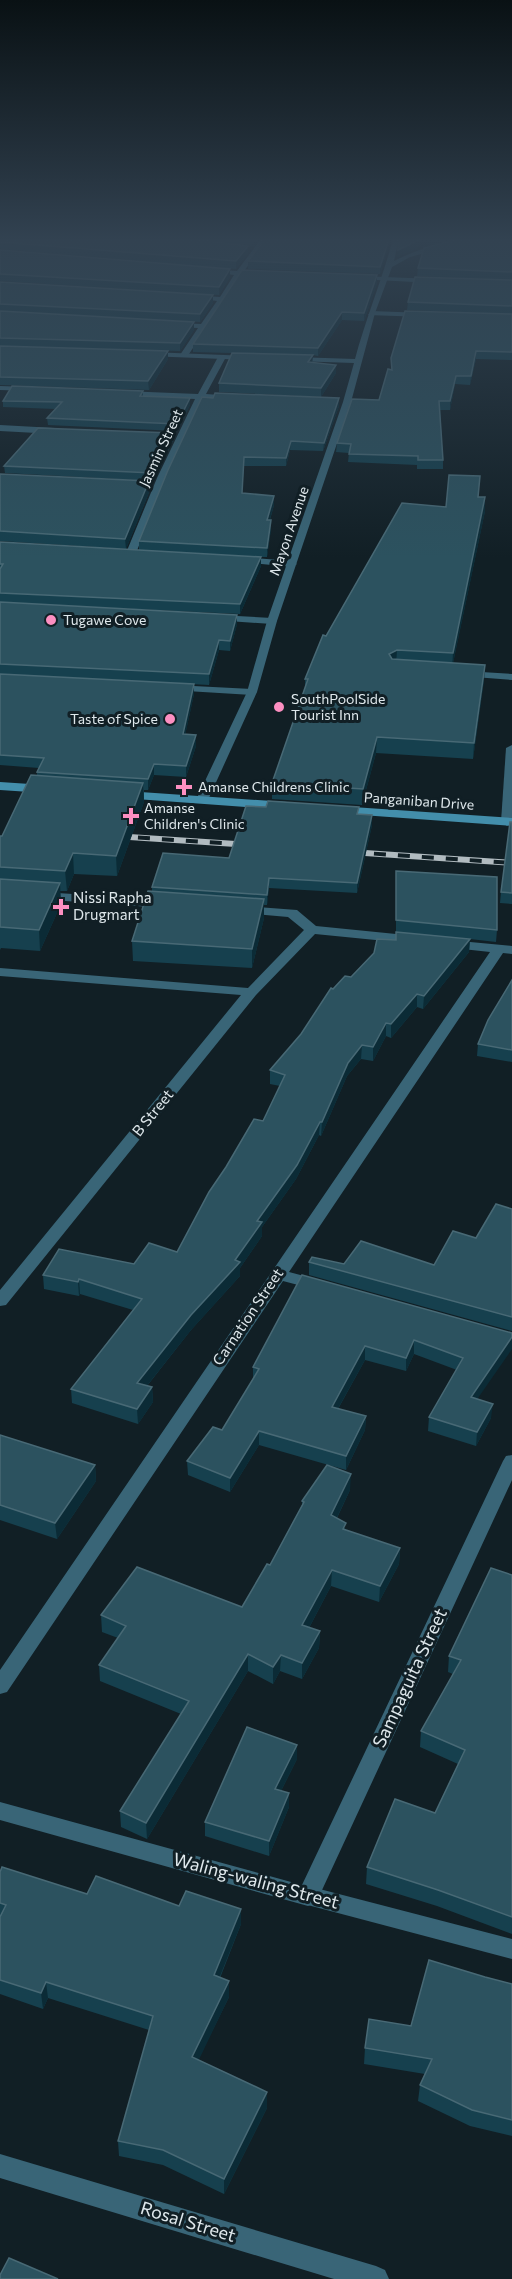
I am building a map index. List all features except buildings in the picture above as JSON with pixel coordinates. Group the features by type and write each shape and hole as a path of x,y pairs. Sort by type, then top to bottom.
{"main road":[{"path":"0,786 59,790"},
{"path":"119,794 296,807"},
{"name":"Panganiban Drive","path":"320,808 510,822"}],"street":[{"path":"184,356 191,345"},
{"name":"Mayon Avenue","path":"202,800 252,692 272,621 347,402 362,345"},
{"path":"138,354 256,358"},
{"name":"Jasmin Street","path":"131,553 157,486 199,396 222,357"},
{"path":"289,359 357,361"},
{"path":"0,388 35,389"},
{"path":"117,393 245,398"},
{"path":"336,402 347,402"},
{"path":"0,428 68,431"},
{"path":"169,436 181,436"},
{"path":"146,486 157,486"},
{"path":"120,552 142,554"},
{"path":"234,560 292,564"},
{"path":"201,618 272,621"},
{"path":"454,674 512,677"},
{"path":"160,687 252,692"},
{"path":"510,822 512,748"},
{"path":"23,894 175,905"},
{"path":"234,909 292,913 312,930 506,950"},
{"name":"B Street","path":"0,1301 251,992 312,930"},
{"name":"Carnation Street","path":"0,1686 277,1274 506,950"},
{"path":"0,972 251,992"},
{"path":"277,1274 333,1290"},
{"name":"Sampaguita Street","path":"308,1896 512,1461"},
{"name":"Waling-waling Street","path":"0,1811 308,1896 512,1949"},
{"name":"Rosal Street","path":"0,2166 376,2279"}],"railway":[{"path":"114,836 251,845"},
{"path":"350,852 512,863"}],"place":[{"name":"Tugawe Cove","path":"51,620"},
{"name":"SouthPoolSide Tourist Inn","path":"279,707"},
{"name":"Taste of Spice","path":"170,719"},
{"name":"Amanse Childrens Clinic","path":"184,787"},
{"name":"Amanse Children's Clinic","path":"131,816"},
{"name":"Nissi Rapha Drugmart","path":"61,907"}]}
